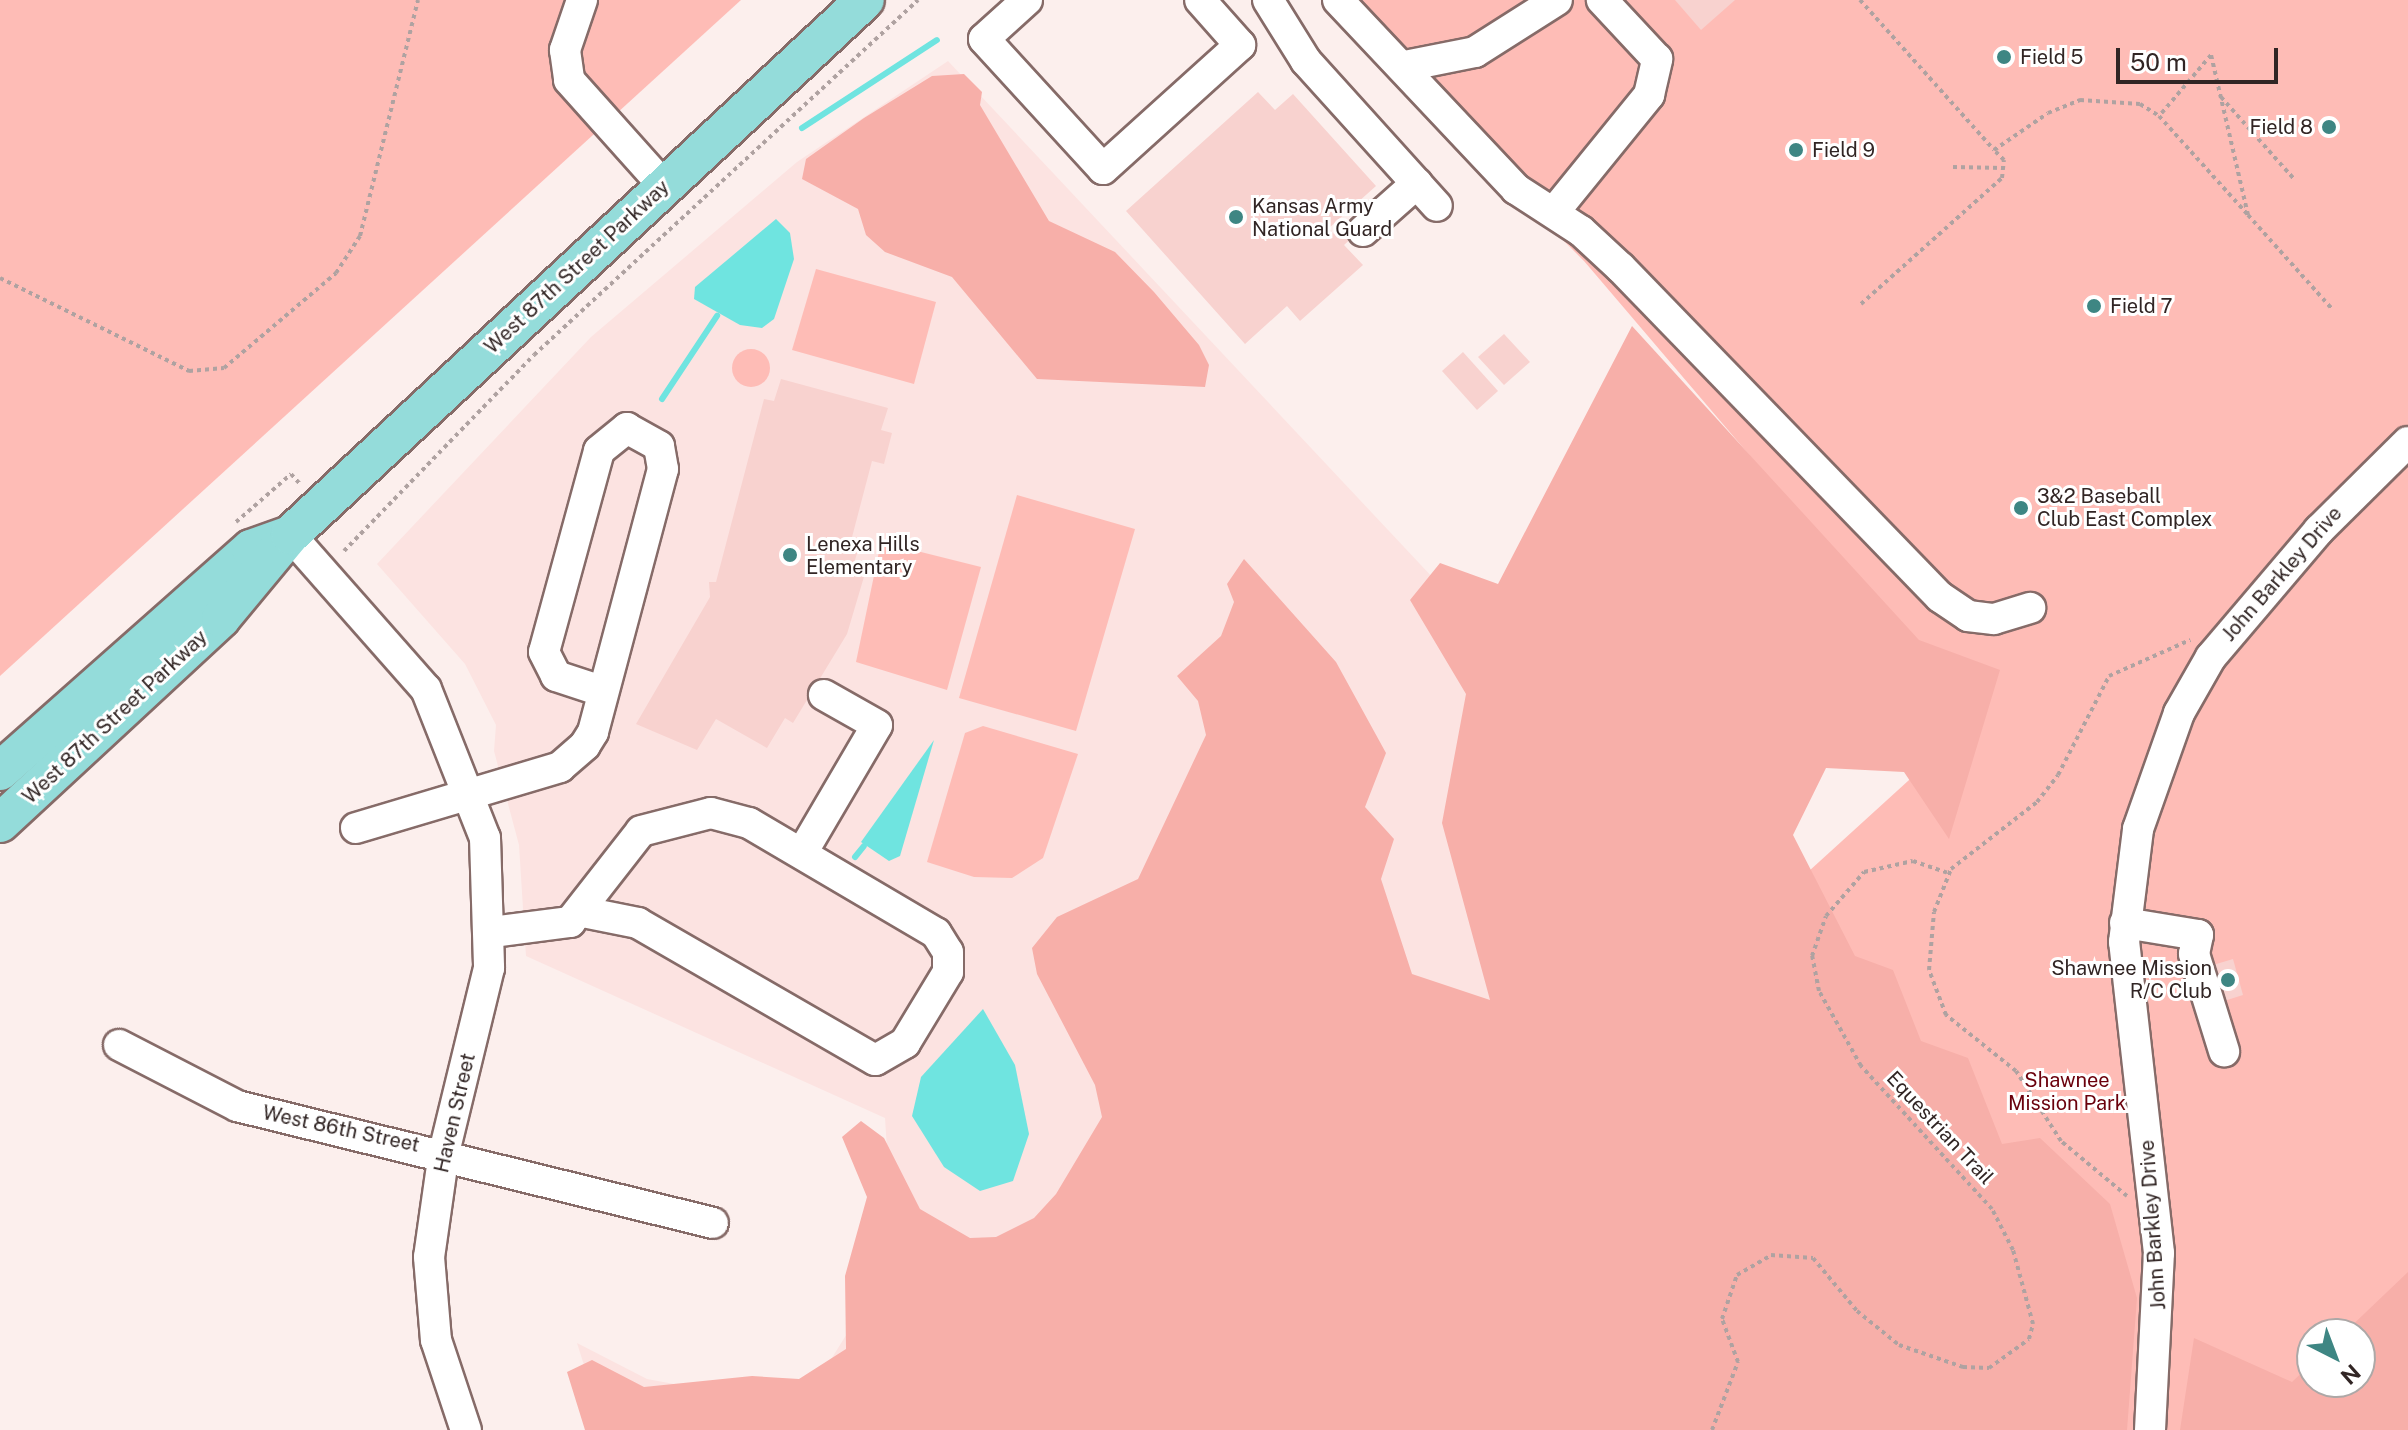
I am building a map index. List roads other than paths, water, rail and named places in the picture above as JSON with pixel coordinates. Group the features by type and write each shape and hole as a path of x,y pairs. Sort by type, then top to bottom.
{"main road":[{"name":"West 87th Street Parkway","path":"0,823 221,618 290,535 865,0"},
{"name":"West 87th Street Parkway","path":"0,771 251,549 290,535"}],"street":[{"path":"582,0 565,50 569,80 663,185"},
{"path":"1027,0 984,39 1103,169 1240,45 1200,0"},
{"path":"1268,0 1306,61 1437,206"},
{"path":"1338,0 1405,66 1516,189 1554,212 1621,268 1940,597 1968,616 1994,619 2030,608"},
{"path":"1405,66 1475,52 1557,0"},
{"path":"1554,212 1649,95 1657,59 1602,0"},
{"path":"1363,231 1417,183"},
{"path":"356,828 472,794 574,757 593,732 663,469 659,446 627,428 599,451 544,652 556,676 602,691"},
{"name":"John Barkley Drive","path":"2150,1430 2159,1253 2126,1000 2125,923 2138,829 2157,766 2211,657 2319,530 2408,442"},
{"name":"Haven Street","path":"290,535 415,673 472,794 487,850 492,932 431,1222 430,1294 440,1354 466,1430"},
{"path":"802,853 877,725 824,695"},
{"path":"492,932 548,930 583,912 627,845 674,817 731,817 802,853 944,943 948,972 905,1043 887,1059 860,1055 624,916 583,912"},
{"path":"2125,923 2198,935 2194,954 2224,1051"},
{"name":"West 86th Street","path":"119,1045 237,1106 444,1152 713,1223"}],"water":[{"path":"776,219 790,233 794,259 774,319 762,328 740,325 694,299 695,287"},
{"path":"934,740 900,856 889,861 861,842"},
{"path":"983,1009 1015,1065 1029,1134 1013,1181 980,1191 944,1167 912,1116 921,1077"}],"waterway":[{"path":"802,128 937,40"},
{"path":"662,399 717,316"},
{"path":"855,857 864,846"}],"place":[{"name":"Field 5","path":"2004,57"},
{"name":"Field 8","path":"2329,127"},
{"name":"Field 9","path":"1796,150"},
{"name":"Kansas Army National Guard","path":"1236,217"},
{"name":"Field 7","path":"2094,306"},
{"name":"3&2 Baseball Club East Complex","path":"2021,508"},
{"name":"Lenexa Hills Elementary","path":"790,555"},
{"name":"Shawnee Mission R/C Club","path":"2228,980"}],"park label":[{"name":"Shawnee Mission Park","path":"2067,1092"}]}
